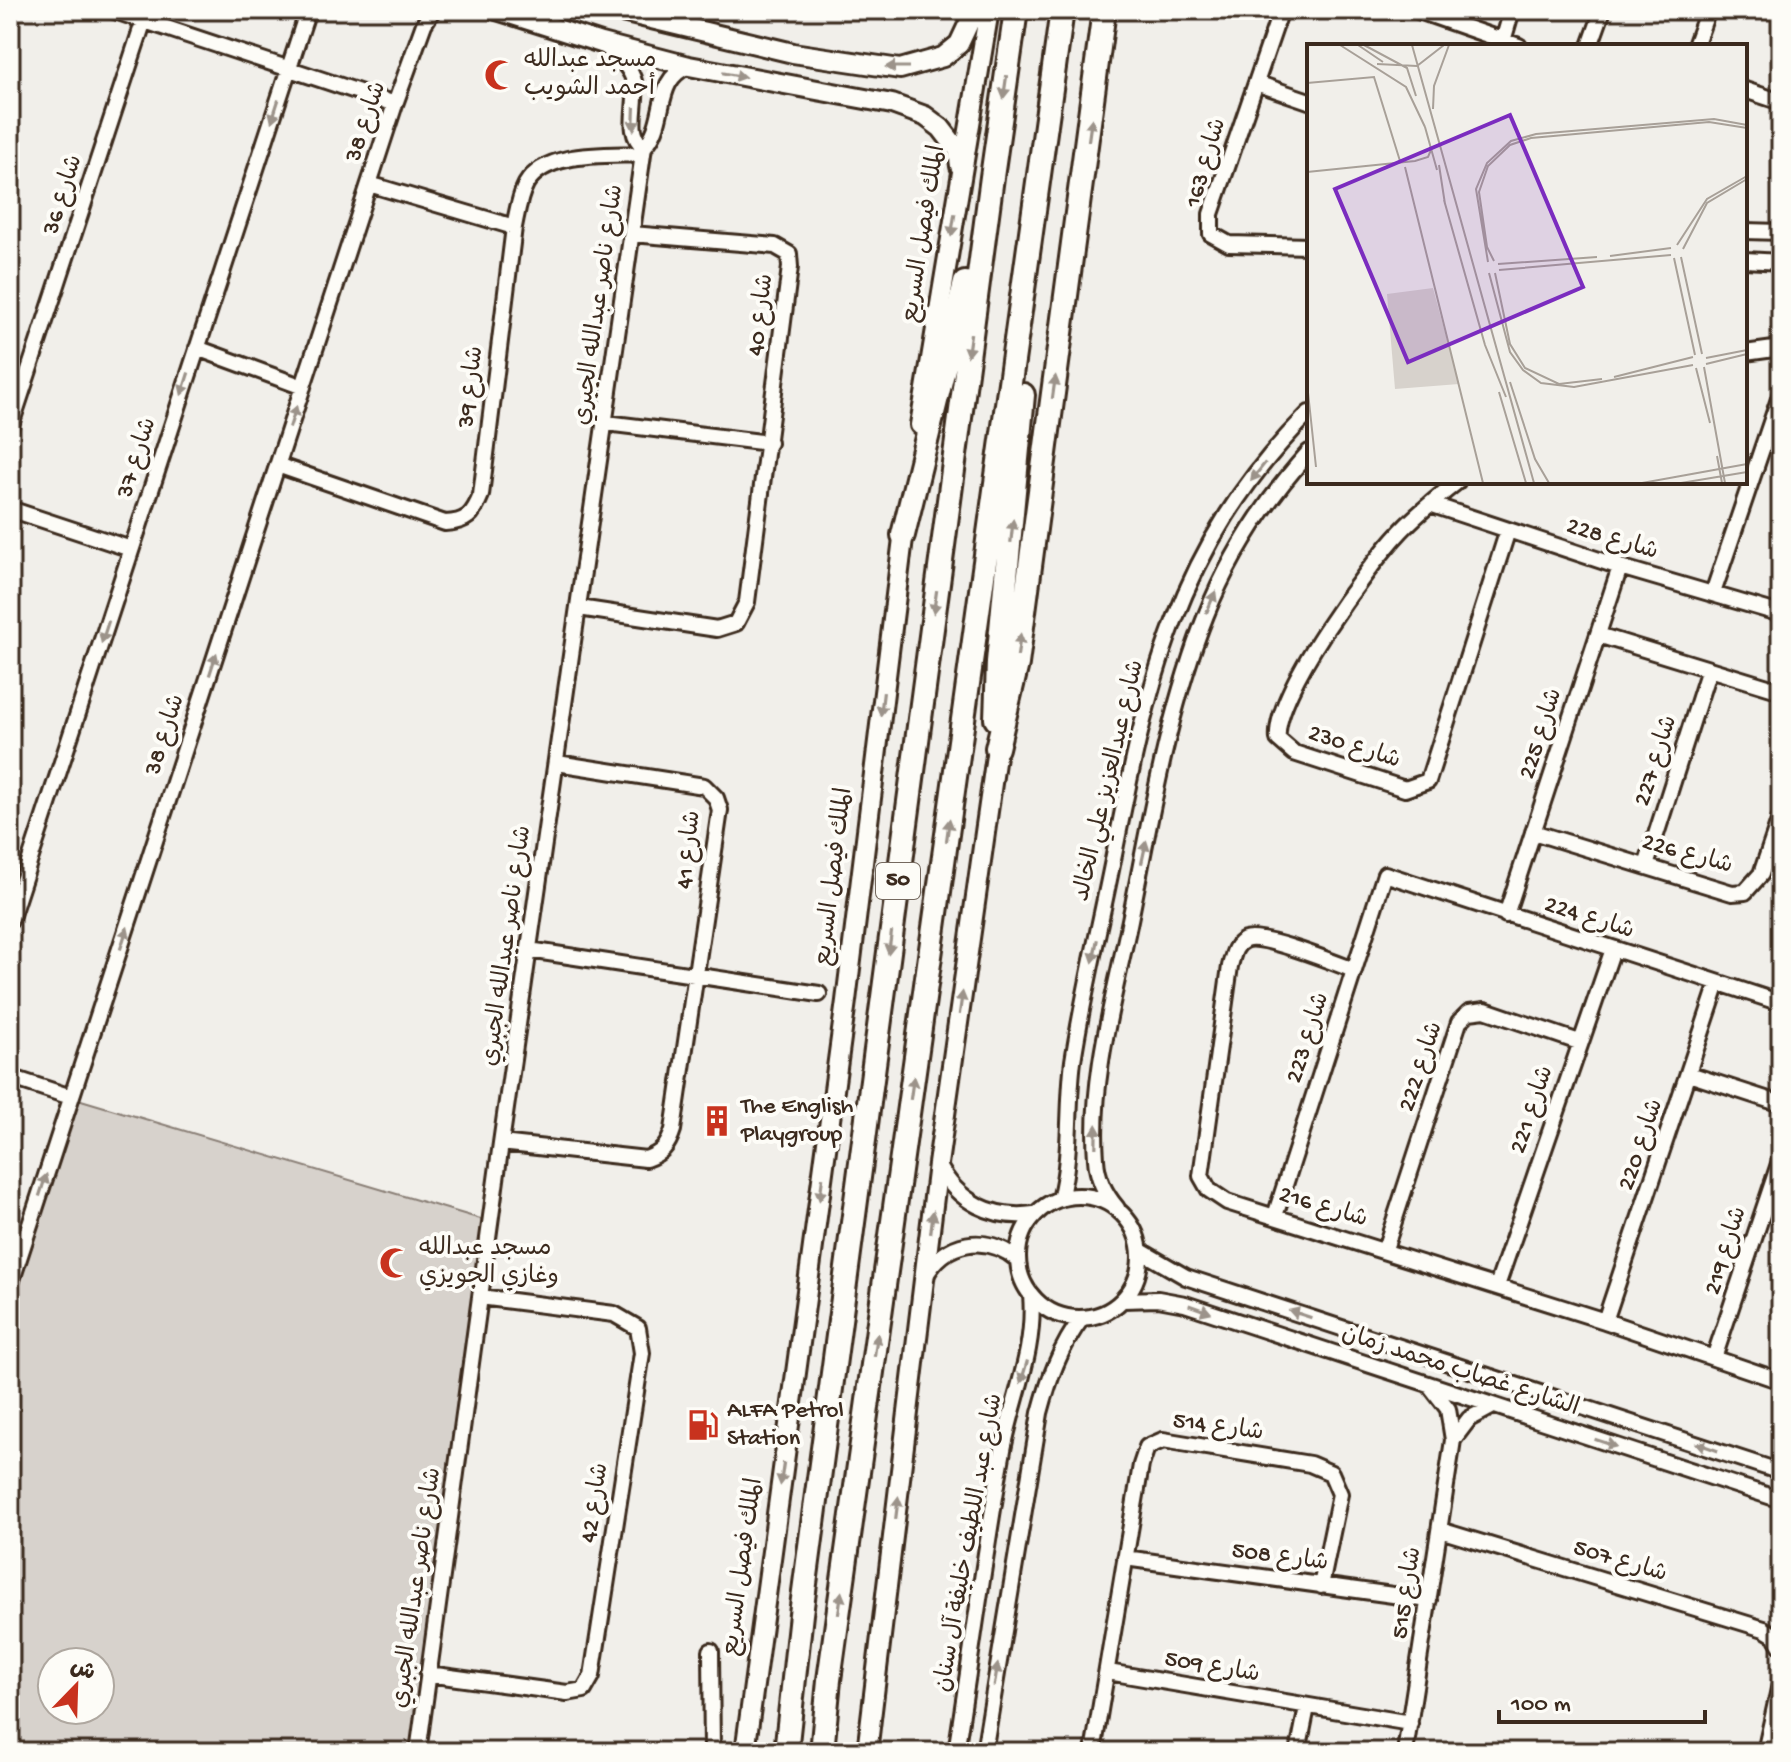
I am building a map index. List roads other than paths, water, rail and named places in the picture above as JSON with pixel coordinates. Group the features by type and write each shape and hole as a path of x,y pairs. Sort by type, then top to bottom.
{"highway":[{"name":"50","path":"786,1752 803,1598 1016,10"},
{"name":"50","path":"822,1752 829,1680 1062,10"},
{"path":"997,748 1017,664 1104,10"},
{"path":"903,535 992,177"},
{"path":"997,748 998,662 1027,338 1026,276"},
{"path":"829,1680 836,1714 836,1752"}],"main road":[{"path":"497,10 601,43 689,66 892,104 925,116 941,128 958,150 961,177"},
{"path":"614,10 793,53 900,69 924,65 943,57 959,44 975,10"},
{"name":"الملك فيصل السريع","path":"745,1752 846,1001 903,535 989,10"},
{"path":"786,85 800,74 800,62 793,53"},
{"path":"867,1752 938,1164 997,748"}],"street":[{"path":"112,10 395,104"},
{"name":"شارع 37","path":"10,921 308,10"},
{"name":"شارع 38","path":"10,1286 395,104 424,24 433,10"},
{"path":"673,10 687,28"},
{"name":"شارع 163","path":"1281,10 1211,214 1211,234 1229,244 1307,246"},
{"path":"1416,10 1513,44"},
{"path":"1503,41 1512,10"},
{"path":"1591,44 1603,10"},
{"path":"1696,44 1708,10"},
{"name":"شارع 36","path":"10,428 144,20"},
{"name":"شارع ناصر عبدالله الجبري","path":"601,43 632,75 636,88 634,133 644,150"},
{"name":"شارع ناصر عبدالله الجبري","path":"418,1752 501,1143 644,150 657,128 666,85 675,73 689,66"},
{"path":"1256,83 1307,100"},
{"path":"1747,91 1781,102"},
{"name":"شارع 39","path":"277,465 445,523 460,522 474,514 481,495 514,227 527,182 548,164 644,150"},
{"path":"369,184 514,227"},
{"path":"1747,231 1781,232"},
{"name":"شارع 40","path":"579,608 717,629 736,623 747,602 769,443 789,254 775,246 632,234"},
{"path":"1747,260 1781,262"},
{"path":"197,348 303,387"},
{"path":"1747,353 1781,348"},
{"path":"1713,593 1781,393"},
{"name":"شارع عبدالعزيز علي الخالد","path":"1060,1199 1068,1159 1074,1058 1135,747 1154,675 1175,614 1211,539 1260,468 1307,415"},
{"path":"606,423 769,443"},
{"name":"شارع عبدالعزيز علي الخالد","path":"1117,1208 1101,1183 1096,1162 1099,1081 1172,716 1193,650 1222,578 1266,506 1307,455"},
{"name":"شارع 230","path":"1455,484 1402,529 1356,585 1312,654 1280,715 1277,727 1278,739 1294,753 1405,789 1428,781 1508,530"},
{"name":"شارع 228","path":"1430,504 1620,567 1781,614"},
{"path":"10,509 131,549"},
{"name":"شارع 225","path":"1506,915 1620,567"},
{"path":"1598,635 1781,691"},
{"name":"شارع 227","path":"1646,866 1709,669"},
{"name":"شارع 41","path":"501,1143 646,1159 659,1154 669,1143 673,1130 720,810 716,798 704,786 557,763"},
{"name":"شارع 226","path":"1533,832 1732,893 1745,892 1761,874 1781,815"},
{"name":"شارع 224","path":"1385,874 1781,1003"},
{"name":"شارع 223","path":"1275,1216 1385,874"},
{"name":"شارع 216","path":"1354,970 1265,940 1246,940 1235,949 1230,966 1201,1176 1209,1190 1227,1202 1385,1249 1781,1381"},
{"name":"شارع 221","path":"1497,1286 1613,949"},
{"path":"529,950 819,994"},
{"name":"شارع 220","path":"1605,1321 1718,983"},
{"name":"شارع 222","path":"1385,1249 1459,1022 1469,1012 1485,1010 1579,1042"},
{"path":"1689,1074 1781,1104"},
{"path":"10,1077 71,1097"},
{"name":"شارع 219","path":"1714,1358 1781,1158"},
{"path":"938,1164 958,1192 977,1206 1011,1216 1034,1214 1060,1199 1084,1195 1101,1199 1117,1208 1129,1221 1141,1251 1137,1277 1123,1300 1098,1315 1082,1318 1053,1313 1031,1295 1020,1273 1018,1260 1021,1236 1034,1214"},
{"path":"925,1277 944,1253 972,1243 992,1245 1018,1260"},
{"name":"الشارع غصاب محمد زمان","path":"1141,1251 1186,1277 1781,1472"},
{"name":"شارع عبد اللطيف خليفة آل سنان","path":"956,1752 1000,1471 1012,1412 1029,1353 1033,1322 1031,1295"},
{"name":"شارع 42","path":"428,1674 567,1693 584,1690 592,1676 642,1353 638,1328 614,1314 480,1297"},
{"name":"الشارع غصاب محمد زمان","path":"1123,1300 1146,1298 1185,1304 1781,1500"},
{"name":"شارع عبد اللطيف خليفة آل سنان","path":"984,1752 1040,1413 1055,1364 1082,1318"},
{"name":"شارع 515","path":"1405,1752 1453,1440 1448,1409 1428,1384"},
{"path":"1453,1440 1469,1419 1493,1406"},
{"name":"شارع 514","path":"1093,1752 1141,1465 1147,1447 1163,1440 1310,1464 1331,1473 1340,1494 1321,1586"},
{"name":"شارع 507","path":"1440,1530 1764,1629 1774,1635 1781,1646"},
{"name":"شارع 508","path":"1125,1558 1429,1600"},
{"path":"711,1651 712,1752"},
{"name":"شارع 509","path":"1108,1672 1410,1723"},
{"path":"1765,1752 1781,1680"},
{"path":"1298,1752 1307,1707"}],"place":[{"name":"مسجد عبدالله أحمد الشويب","path":"500,75"},
{"name":"The English Playgroup","path":"717,1121"},
{"name":"مسجد عبدالله وغازي الجويزي","path":"395,1263"},
{"name":"ALFA Petrol Station","path":"703,1425"}]}
